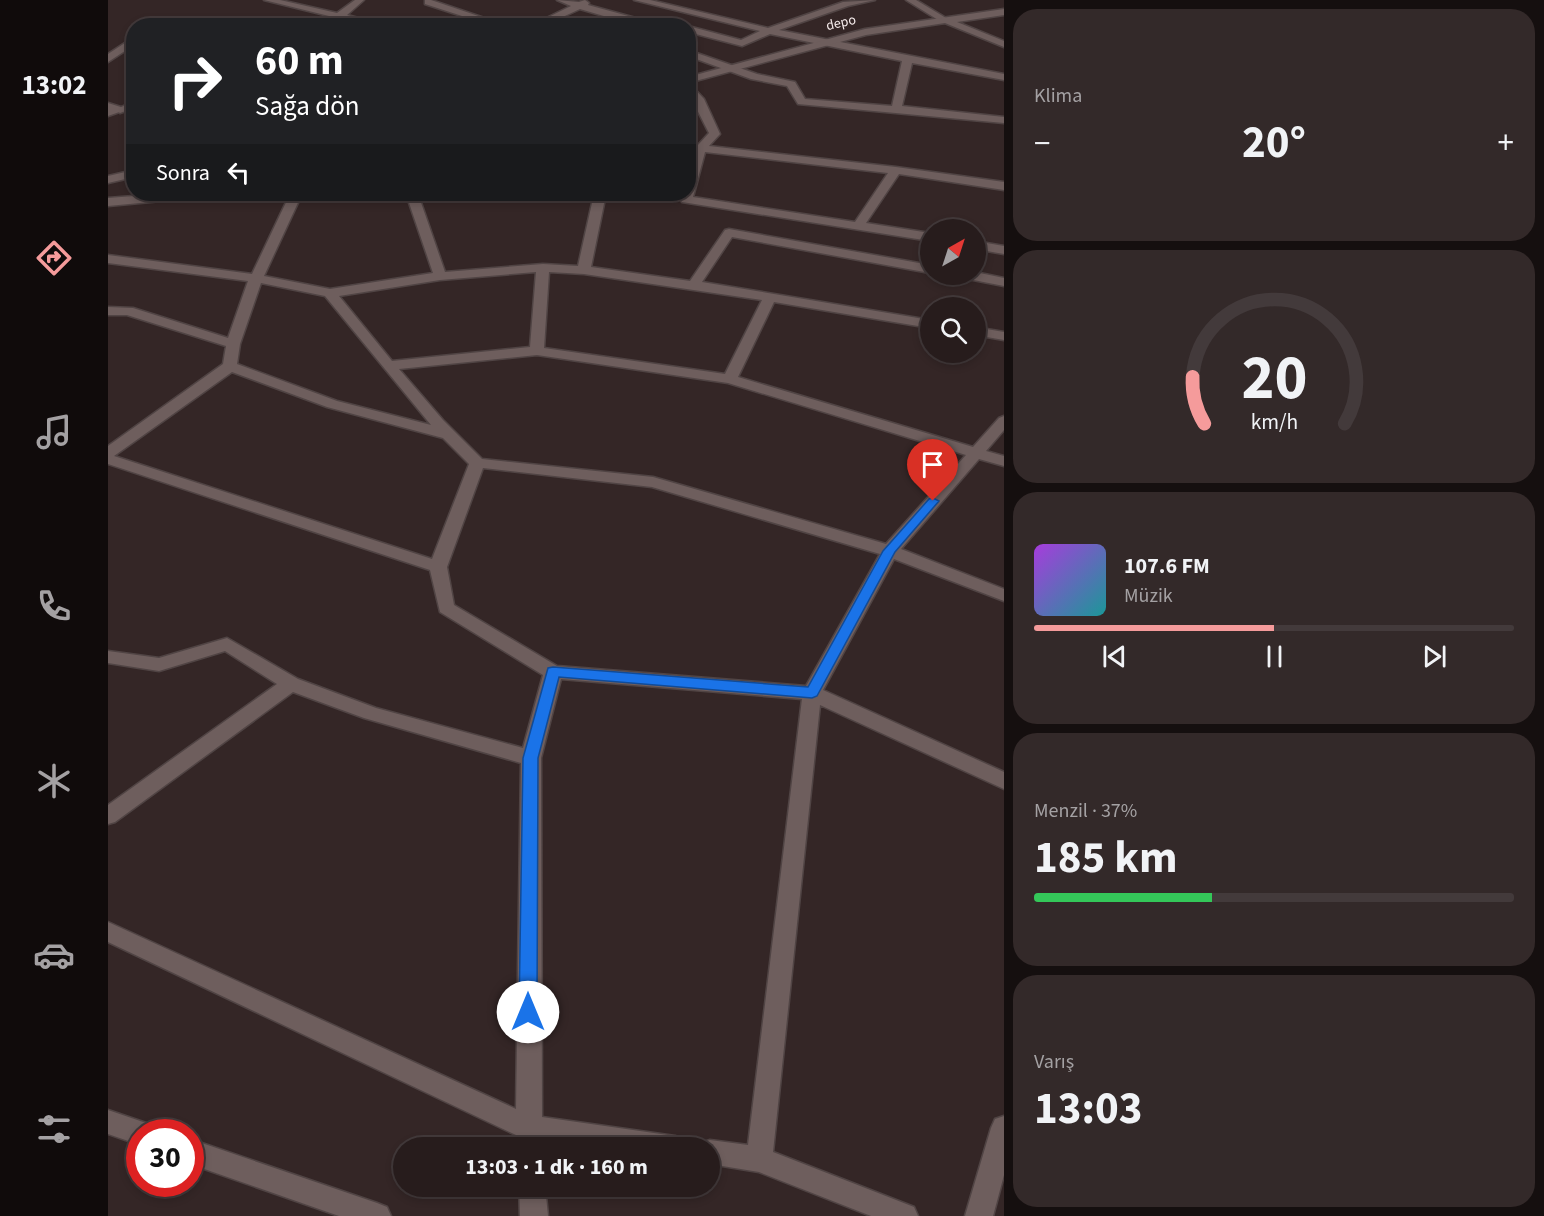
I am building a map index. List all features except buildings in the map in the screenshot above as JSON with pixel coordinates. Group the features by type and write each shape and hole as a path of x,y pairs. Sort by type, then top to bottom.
{"street":[{"path":"268,0 355,18"},
{"path":"331,18 360,0"},
{"path":"561,0 620,18"},
{"path":"552,18 595,0"},
{"path":"638,0 822,43 1004,77"},
{"path":"696,31 742,43 770,30 846,4 871,0"},
{"path":"910,0 946,21 1004,44"},
{"path":"427,1 479,18"},
{"name":"depo","path":"696,79 865,32 1004,12"},
{"path":"108,59 126,46"},
{"path":"696,56 755,77 791,84 802,102 1004,120"},
{"path":"896,109 908,58"},
{"path":"696,94 715,134 696,146"},
{"path":"108,106 120,110"},
{"path":"108,113 126,107"},
{"path":"696,147 896,170 1004,186"},
{"path":"859,225 896,170"},
{"path":"108,180 126,175"},
{"path":"108,202 126,200"},
{"path":"108,453 230,366 233,344 256,278 293,201"},
{"path":"414,201 440,276"},
{"path":"584,270 599,201"},
{"path":"696,201 920,235"},
{"path":"694,285 729,233 920,267"},
{"path":"986,247 1004,250"},
{"path":"108,259 256,278 330,293 440,276 543,268 584,270 694,285 920,322"},
{"path":"537,351 543,268"},
{"path":"986,278 1004,282"},
{"path":"330,293 446,434 477,463 653,482 890,551 1004,595"},
{"path":"730,379 769,299"},
{"path":"108,311 128,311 233,344"},
{"path":"986,333 1004,336"},
{"path":"388,366 537,351 730,379 1004,461"},
{"path":"230,366 332,404 446,434"},
{"path":"759,1159 812,693 890,551 1004,421"},
{"path":"108,459 438,567"},
{"path":"477,463 438,567 446,608 553,672 812,693 1004,781"},
{"path":"108,657 159,665 227,644 291,684 371,713 531,758"},
{"path":"108,931 528,1137 531,758 553,672"},
{"path":"108,816 291,684"},
{"path":"108,1122 126,1128"},
{"path":"979,1216 1004,1128"},
{"path":"720,1153 759,1159 904,1216"},
{"path":"204,1156 377,1216"},
{"path":"533,1197 534,1216"}],"route":[{"path":"528,1012 531,758 553,672 812,693 890,551 933,501"}]}
